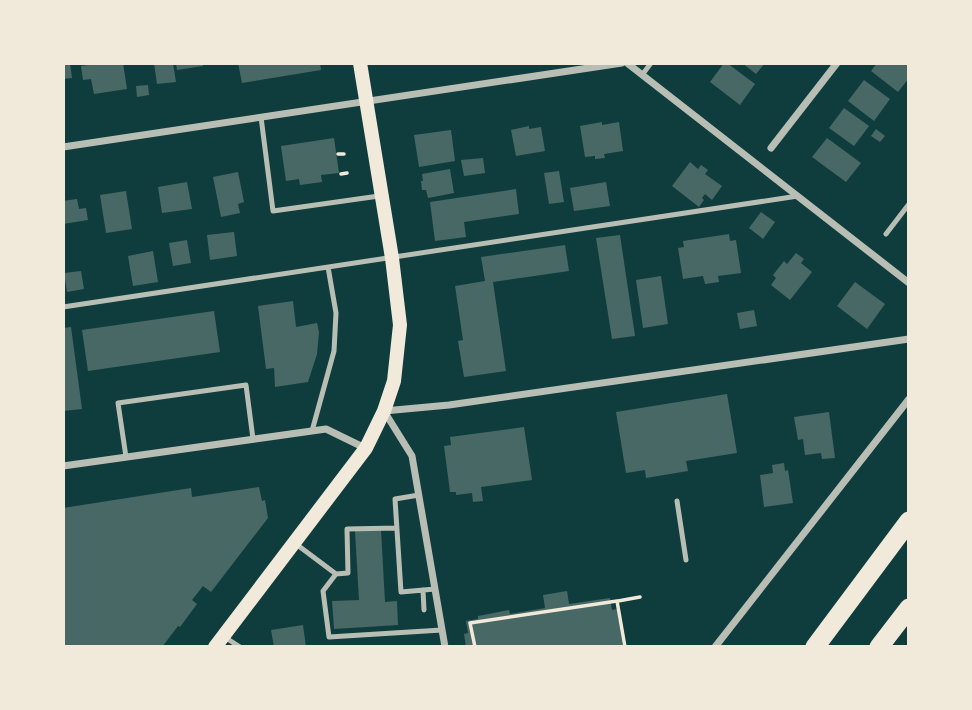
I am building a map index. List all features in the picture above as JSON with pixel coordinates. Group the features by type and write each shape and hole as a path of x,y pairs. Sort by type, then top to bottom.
{"highway":[{"path":"814,647 909,521"},
{"path":"879,647 909,608"}],"main road":[{"path":"219,641 366,448 384,411 394,381 400,325 392,258 360,63"}],"street":[{"path":"63,147 622,63"},
{"path":"627,63 909,283"},
{"path":"771,148 837,63"},
{"path":"445,647 412,456 384,411 449,405 909,339"},
{"path":"715,647 909,399"},
{"path":"63,466 326,429 366,448"}],"lane":[{"path":"642,75 651,63"},
{"path":"261,117 273,211 382,196"},
{"path":"63,307 798,196"},
{"path":"886,234 909,204"},
{"path":"312,431 334,351 335,313 328,267"},
{"path":"126,457 118,403 246,385 253,439"},
{"path":"419,495 395,499 401,592 435,589"},
{"path":"677,501 686,560"},
{"path":"294,543 335,574 348,573 347,529 397,528"},
{"path":"335,574 323,591 330,637 442,630"},
{"path":"423,590 424,610"},
{"path":"219,641 240,647"}],"path":[{"path":"341,174 347,173"},
{"path":"475,647 470,624 640,597"},
{"path":"617,601 625,647"}],"building":[{"path":"63,63 70,63 72,78 63,79"},
{"path":"123,63 127,89 94,94 91,79 83,80 81,66"},
{"path":"154,63 173,63 176,82 157,84"},
{"path":"176,63 202,63 203,66 177,70"},
{"path":"238,63 320,63 321,70 242,83"},
{"path":"724,63 755,84 740,105 710,82"},
{"path":"742,63 765,63 756,74"},
{"path":"877,63 905,63 909,66 909,78 898,92 871,71"},
{"path":"864,80 890,99 874,121 848,101"},
{"path":"148,85 149,95 137,97 136,86"},
{"path":"844,108 869,126 854,146 829,128"},
{"path":"602,122 602,125 619,122 623,151 604,154 605,158 585,157 580,126"},
{"path":"529,126 529,129 541,127 545,151 516,156 511,130"},
{"path":"876,129 885,136 880,142 871,136"},
{"path":"451,130 455,161 419,167 414,135"},
{"path":"334,138 339,173 321,175 322,182 300,185 299,179 286,181 281,146"},
{"path":"827,138 861,163 846,182 812,157"},
{"path":"483,158 485,173 464,176 461,160"},
{"path":"690,162 698,169 701,165 708,170 705,174 722,186 712,200 705,194 699,207 672,186"},
{"path":"450,169 454,193 428,198 426,190 422,190 422,174"},
{"path":"559,171 564,202 549,204 544,173"},
{"path":"238,172 244,202 238,204 240,213 221,217 213,177"},
{"path":"187,182 192,209 162,213 158,187"},
{"path":"606,182 610,206 574,211 570,188"},
{"path":"516,189 519,214 464,222 466,237 435,241 430,202"},
{"path":"126,191 132,229 106,233 100,195"},
{"path":"77,199 79,209 86,208 88,220 63,224 63,201"},
{"path":"761,212 775,222 763,239 749,228"},
{"path":"234,232 237,256 210,260 207,235"},
{"path":"729,234 730,241 736,240 741,273 718,276 719,282 705,284 703,276 683,279 678,248 684,247 683,241"},
{"path":"620,235 635,336 612,339 596,238"},
{"path":"187,240 191,263 173,266 169,243"},
{"path":"565,245 569,271 493,282 506,371 464,377 458,341 463,340 455,286 485,281 481,257"},
{"path":"153,251 158,282 133,286 128,256"},
{"path":"796,253 804,259 801,263 812,272 790,300 771,285 776,278 773,275 784,261 787,264"},
{"path":"81,271 84,289 67,292 64,273"},
{"path":"661,276 668,324 643,328 636,280"},
{"path":"855,282 885,304 867,329 837,306"},
{"path":"293,301 296,327 317,323 317,354 308,382 275,387 274,368 266,369 258,306"},
{"path":"754,310 757,326 740,329 737,313"},
{"path":"214,311 220,352 88,371 82,330"},
{"path":"71,327 82,409 63,411 63,328"},
{"path":"727,394 737,453 686,461 688,471 646,478 645,470 626,473 616,412"},
{"path":"829,412 835,458 822,459 821,453 805,455 803,439 798,440 794,417"},
{"path":"524,427 532,480 481,487 483,501 473,502 472,493 456,495 456,492 450,492 444,446 451,445 450,437"},
{"path":"784,463 785,471 788,470 793,503 764,507 760,475 773,473 772,465"},
{"path":"259,487 262,501 265,500 268,518 211,592 203,586 192,600 197,604 162,647 63,647 63,508 191,488 192,497"},
{"path":"381,530 385,602 397,601 398,625 334,629 332,601 359,600 355,531"},
{"path":"567,591 569,604 610,598 612,610 617,609 623,647 466,647 466,621 509,610 510,614 545,608 543,595"},
{"path":"303,625 306,647 274,647 271,630"}]}
